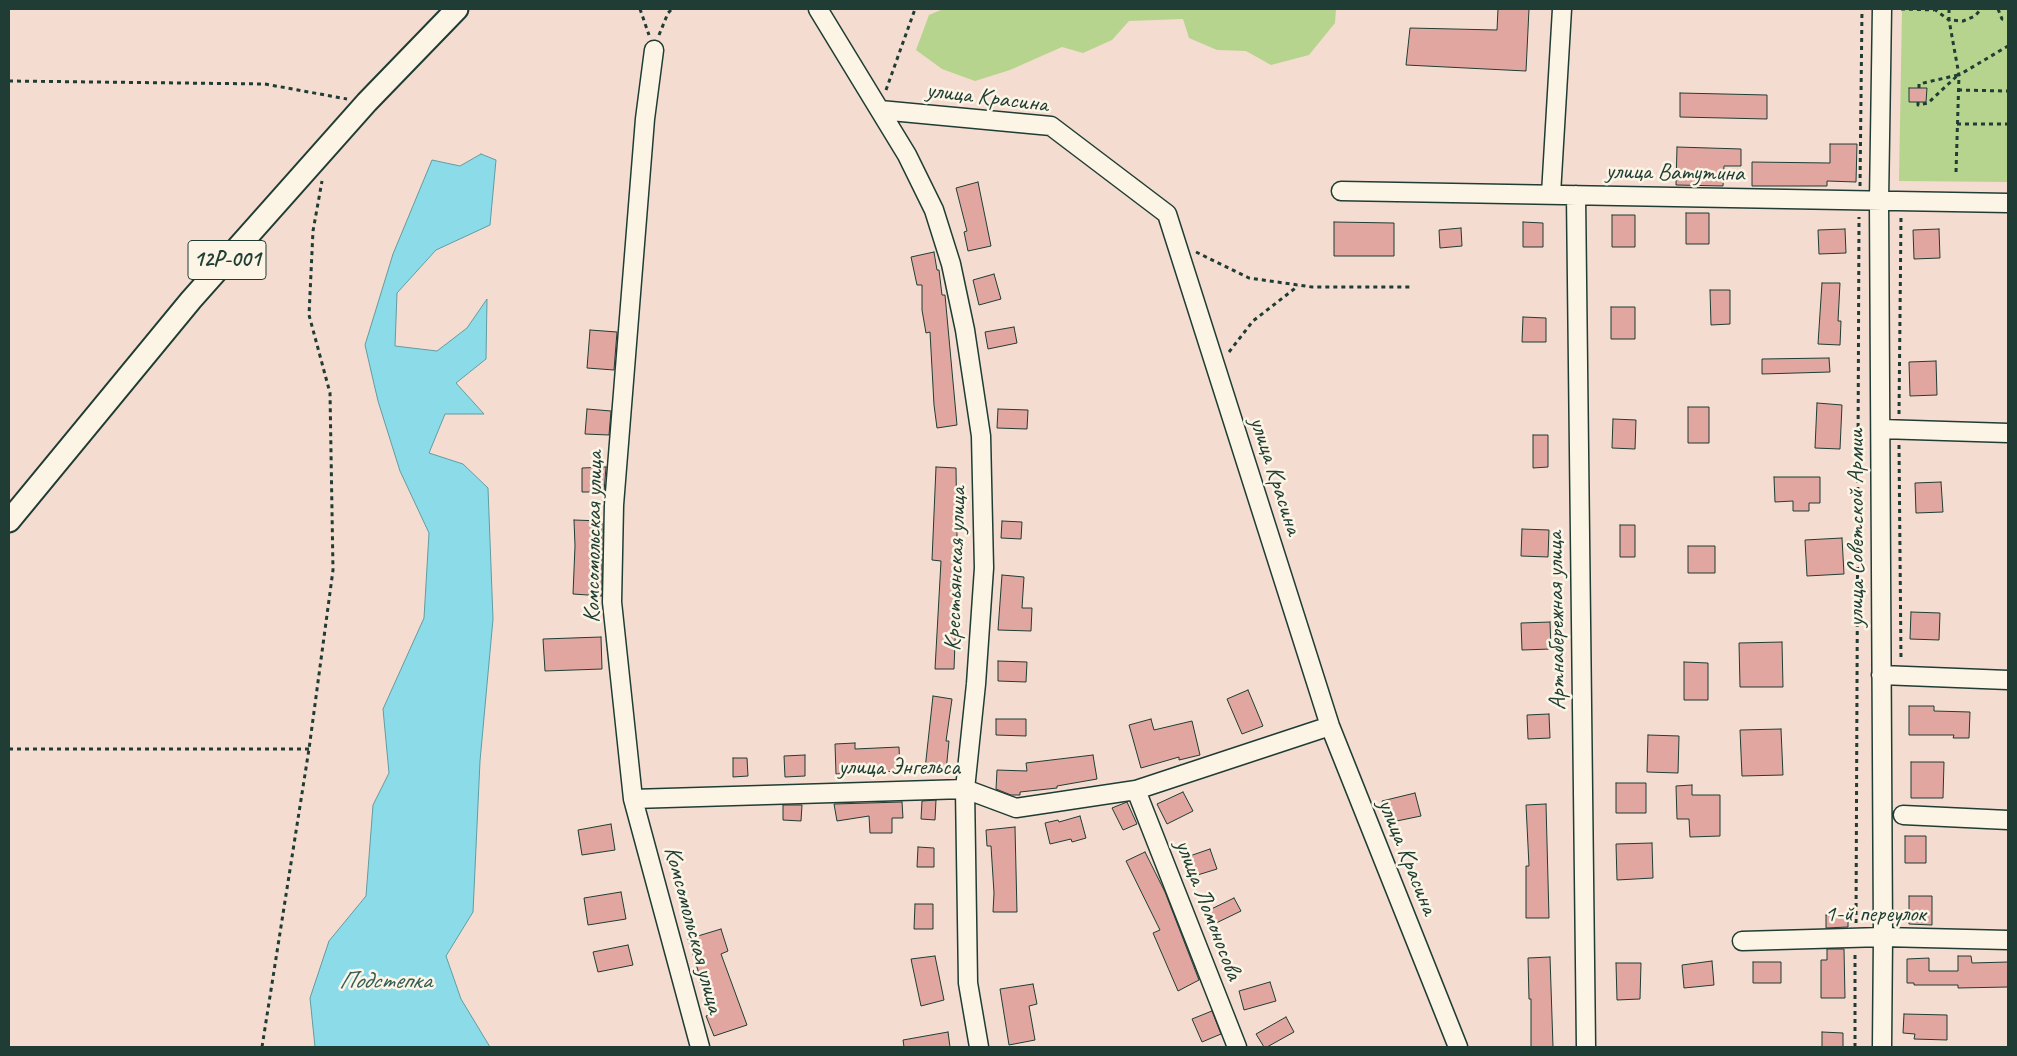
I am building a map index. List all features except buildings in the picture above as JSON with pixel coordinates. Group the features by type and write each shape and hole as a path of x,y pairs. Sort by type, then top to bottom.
{"main road":[{"name":"12Р-001","path":"9,521 191,300 367,102 457,9"}],"street":[{"name":"Крестьянская улица","path":"818,9 907,155 937,219 951,264 965,330 981,436 984,568 976,684 965,789 968,983 979,1047"},
{"path":"1551,194 1562,9"},
{"name":"улица Советской Армии","path":"1882,9 1879,200 1882,1047"},
{"name":"Комсомольская улица","path":"654,50 645,119 614,505 612,602 633,799 700,1047"},
{"name":"улица Красина","path":"880,110 1051,126 1167,214 1330,726 1458,1047"},
{"name":"улица Ватутина","path":"1341,191 2008,203"},
{"name":"Артнабережная улица","path":"1576,195 1586,1047"},
{"path":"1881,429 2008,433"},
{"path":"1881,675 2008,680"},
{"name":"улица Энгельса","path":"633,799 965,789 1016,808 1136,790 1330,726"},
{"name":"улица Ломоносова","path":"1136,790 1237,1047"},
{"path":"1903,815 2008,820"},
{"name":"1-й переулок","path":"1742,941 1883,936 2008,940"}],"path":[{"path":"640,9 654,50"},
{"path":"654,50 668,13 672,9"},
{"path":"880,110 915,9"},
{"path":"1855,1047 1859,200 1862,9"},
{"path":"1901,9 1934,9 1949,20 1964,21 1975,16 1980,10 1986,9"},
{"path":"1949,9 1949,20 1959,75 1956,172"},
{"path":"1998,9 2002,19 2008,20"},
{"path":"1918,102 1918,105 1928,104 1959,75 2008,46"},
{"path":"1919,88 1920,84 1959,75"},
{"path":"9,82 266,84 367,102"},
{"path":"1958,90 2008,91"},
{"path":"1957,124 2008,124"},
{"path":"262,1047 308,749 333,570 330,393 309,315 313,231 323,174"},
{"path":"1176,241 1248,278 1312,287 1410,287"},
{"path":"1216,368 1253,321 1298,285"},
{"path":"9,749 308,749"}],"green space":[{"path":"943,9 1336,9 1335,23 1309,55 1271,65 1246,51 1217,50 1189,38 1183,19 1129,21 1112,40 1083,53 1062,47 1010,70 975,81 942,69 916,50 929,15"},
{"path":"1902,9 2008,9 2008,182 1899,181"}],"water":[{"name":"Подстепка","path":"481,154 496,160 490,225 436,250 397,293 395,346 437,351 467,328 487,299 486,359 456,383 484,414 445,414 429,453 463,464 488,488 493,619 480,761 473,912 446,956 461,999 490,1047 315,1047 310,998 329,941 366,896 373,805 389,773 383,709 424,618 429,533 400,471 378,401 365,345 393,254 432,160 460,166"}]}
